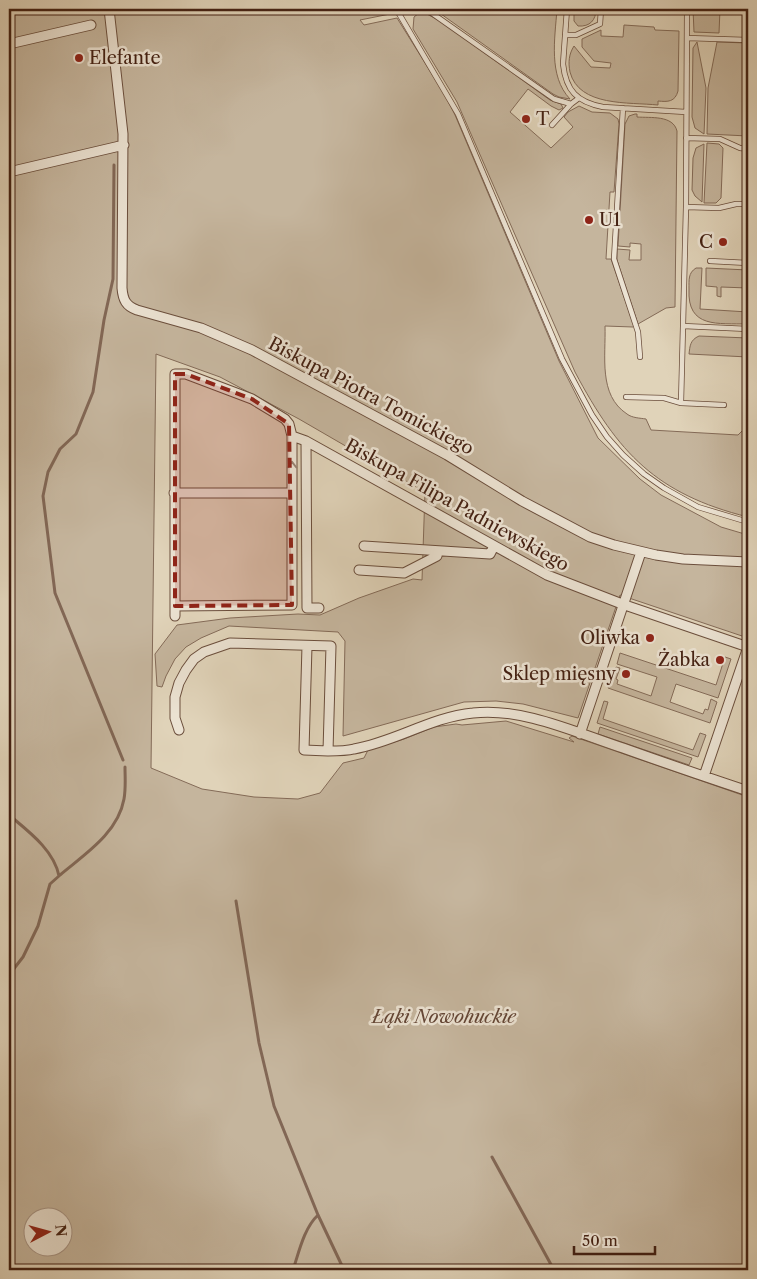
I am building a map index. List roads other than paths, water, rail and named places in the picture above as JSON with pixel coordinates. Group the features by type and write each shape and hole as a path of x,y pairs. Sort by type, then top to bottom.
{"street":[{"name":"Biskupa Piotra Tomickiego","path":"108,9 124,146 122,288 123,299 129,307 194,325 237,342 447,455 522,501 590,537 641,552 683,559 748,562"},
{"path":"9,44 91,25"},
{"path":"9,172 124,146"},
{"path":"175,606 292,605 292,436 289,424 285,419 252,399 186,374 175,374 174,493 175,616"},
{"name":"Biskupa Filipa Padniewskiego","path":"292,436 306,441 547,575 622,604 748,647"},
{"path":"306,441 307,608 319,608"},
{"path":"174,493 292,493"},
{"path":"364,546 490,554 494,546"},
{"path":"359,570 404,573 438,556 438,551"},
{"path":"580,734 641,552"},
{"path":"179,730 174,707 177,690 186,670 194,659 204,652 230,643 330,646 328,751"},
{"path":"307,646 304,750 343,750 370,745 442,718 476,712 518,715 748,791"},
{"path":"704,776 748,647"}],"lane":[{"path":"406,9 398,12 458,114 562,359 592,415 607,437 623,455 644,474 664,488 698,507 748,522"},
{"path":"426,9 554,99 572,104"},
{"path":"567,9 564,73 569,87 579,98 593,105 686,112"},
{"path":"565,35 576,35 600,24 601,9"},
{"path":"681,403 686,207 687,9"},
{"path":"687,38 748,40"},
{"path":"552,125 579,98"},
{"path":"623,108 614,259 638,332 640,357"},
{"path":"686,138 720,140 740,148 748,148"},
{"path":"686,207 719,208 736,204 748,204"},
{"path":"710,261 748,263"},
{"path":"683,326 748,330"},
{"path":"626,397 664,398 681,403 724,405"}],"waterway":[{"path":"114,165 113,279 104,320 93,392 76,434 60,449 48,472 43,496 55,593 123,760"},
{"path":"60,875 90,851 115,822 121,811 124,799 125,767"},
{"path":"9,815 32,834 46,849 52,858 59,876 50,884 38,926 23,957 9,975"},
{"path":"236,901 259,1043 274,1106 318,1215 344,1270"},
{"path":"492,1157 554,1270"},
{"path":"293,1270 306,1233 318,1215"}],"place":[{"name":"Elefante","path":"79,58"},
{"name":"T","path":"526,119"},
{"name":"U1","path":"589,220"},
{"name":"C","path":"723,242"},
{"name":"Oliwka","path":"650,638"},
{"name":"Żabka","path":"720,660"},
{"name":"Sklep mięsny","path":"626,674"}],"park label":[{"name":"Łąki Nowohuckie","path":"444,1017"}]}
